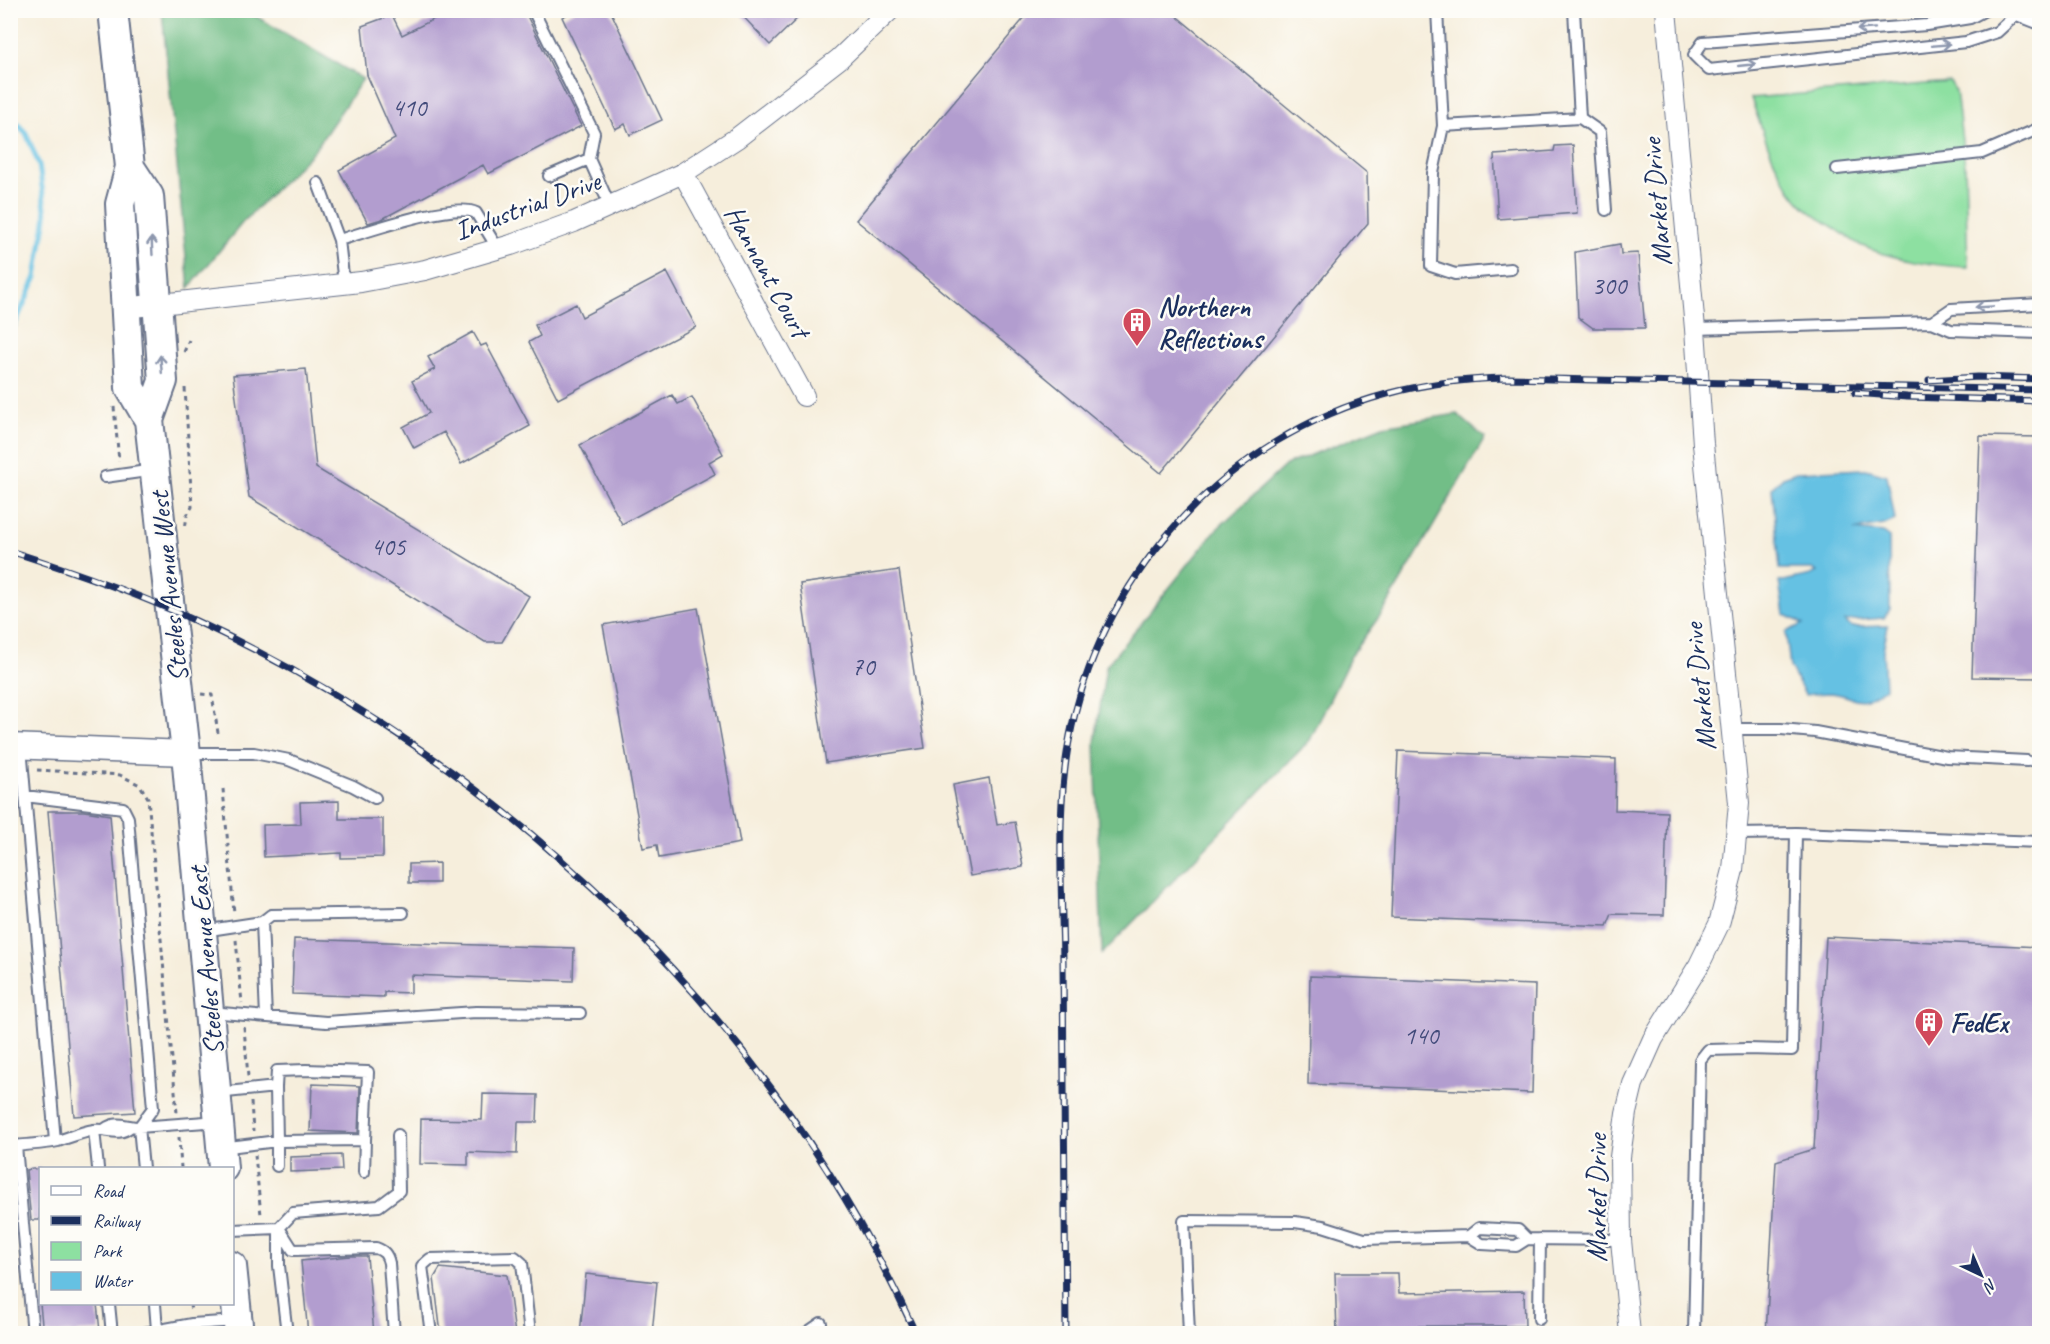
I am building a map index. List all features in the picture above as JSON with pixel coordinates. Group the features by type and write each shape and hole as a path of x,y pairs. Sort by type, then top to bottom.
{"main road":[{"name":"Steeles Avenue West","path":"113,10 130,167 120,204 130,388 149,420 186,753"},
{"name":"Steeles Avenue West","path":"130,167 149,196 155,304 163,381 149,420"},
{"name":"Steeles Avenue East","path":"186,753 220,1133"},
{"path":"234,1286 238,1327"}],"street":[{"name":"Industrial Drive","path":"124,308 344,284 425,270 498,249 574,222 682,173 737,138 839,59 890,10"},
{"name":"Market Drive","path":"1630,1334 1621,1240 1620,1157 1626,1113 1633,1084 1653,1039 1699,965 1719,924 1733,870 1739,803 1703,444 1666,10"},
{"name":"Hannant Court","path":"682,173 804,396"},
{"path":"18,754 186,753"}],"lane":[{"path":"533,10 594,133 589,159 610,206"},
{"path":"1437,10 1443,126 1433,173 1431,266 1455,274 1511,268"},
{"path":"1574,10 1580,117"},
{"path":"1694,56 1703,42 1927,25 1970,18 1985,10"},
{"path":"1671,58 1694,56 1709,69 1966,42 1996,32 2019,13 2040,24"},
{"path":"1443,126 1580,117 1600,132 1606,210"},
{"path":"1837,169 1982,153 2040,128"},
{"path":"549,176 589,159"},
{"path":"318,183 339,240 344,284"},
{"path":"339,240 435,213 463,209 476,213 498,249"},
{"path":"1932,322 1951,309 2040,304"},
{"path":"1695,329 1932,322 1951,330 2040,333"},
{"path":"105,477 154,470"},
{"path":"1732,729 1792,730 1947,757 2027,761"},
{"path":"186,753 254,753 289,760 353,786 375,798"},
{"path":"18,754 25,796 55,1141"},
{"path":"25,796 123,808 128,818 153,1108 135,1127"},
{"path":"1736,834 1796,833 2040,842"},
{"path":"1694,1334 1700,1060 1708,1050 1792,1050 1796,833"},
{"path":"202,931 262,922 271,915 403,913"},
{"path":"262,922 266,1017"},
{"path":"209,1012 326,1022 476,1011 580,1013"},
{"path":"277,1166 277,1071 368,1072 364,1172"},
{"path":"220,1133 250,1090 276,1087"},
{"path":"33,1334 13,1146 55,1141 111,1125 123,1124 135,1127 178,1125 220,1133 254,1145 277,1141 365,1140"},
{"path":"135,1127 143,1167"},
{"path":"98,1167 100,1130"},
{"path":"287,1334 279,1266 279,1228 293,1213 379,1206 399,1191 398,1135"},
{"path":"1189,1334 1184,1221 1295,1222 1323,1226 1364,1239 1469,1236 1482,1244 1516,1246 1527,1239 1621,1240"},
{"path":"234,1230 279,1228"},
{"path":"279,1228 293,1250 375,1248 382,1251 389,1263 394,1334"},
{"path":"1469,1236 1479,1228 1518,1230 1527,1239"},
{"path":"1539,1319 1540,1239"},
{"path":"431,1334 422,1266 430,1259 515,1257 522,1263 530,1334"},
{"path":"109,1305 112,1334"},
{"path":"155,1305 157,1330"},
{"path":"805,1334 821,1323"},
{"path":"139,1334 192,1324 238,1327"}],"path":[{"path":"183,358 189,340"},
{"path":"184,381 192,507"},
{"path":"212,695 218,733"},
{"path":"18,754 120,775 140,784 148,798 181,1167"},
{"path":"223,789 262,1229"}],"green space":[{"path":"162,11 247,11 363,79 314,151 243,222 189,288"},
{"path":"1950,82 1956,91 1965,165 1968,267 1913,261 1872,250 1857,243 1809,211 1797,199 1782,176 1751,98"},
{"path":"1457,414 1485,438 1384,610 1352,654 1310,740 1102,954 1095,742 1106,666 1216,530 1286,465 1383,426"}],"water":[{"path":"1866,469 1887,475 1895,520 1884,525 1854,530 1883,533 1889,537 1890,609 1884,618 1845,621 1851,627 1888,626 1883,650 1885,688 1862,700 1830,693 1805,695 1790,667 1786,632 1803,624 1784,614 1779,582 1817,572 1812,569 1780,569 1772,488 1783,477 1796,472"}],"building":[{"path":"452,10 524,10 581,126 488,174 483,165 382,219 368,223 339,170 395,139 367,75 362,26 392,15 402,35"},
{"path":"576,10 610,10 662,120 630,135 625,124 615,129 562,17"},
{"path":"737,10 806,10 770,45"},
{"name":"Northern Reflections","path":"1031,10 1169,10 1367,173 1368,223 1161,473 856,220"},
{"path":"1573,145 1577,213 1498,219 1494,155 1554,151 1555,146"},
{"path":"1620,244 1621,254 1638,253 1645,328 1593,328 1578,317 1575,252"},
{"path":"667,272 696,327 558,399 529,342 540,336 535,325 576,304 582,317"},
{"path":"473,332 481,346 486,344 530,426 461,464 444,432 414,448 403,427 429,413 412,381 435,369 428,357"},
{"path":"306,369 316,468 529,596 502,642 485,642 249,497 233,375"},
{"path":"672,395 678,404 692,397 723,454 709,462 715,474 622,524 580,445"},
{"path":"1980,436 2040,437 2040,678 1972,677"},
{"path":"899,570 925,748 826,763 800,584"},
{"path":"698,608 740,843 659,858 657,845 643,848 603,625"},
{"path":"1398,751 1616,759 1615,810 1667,812 1664,915 1612,914 1607,926 1391,917"},
{"path":"989,778 997,825 1015,822 1023,867 970,876 953,785"},
{"path":"339,801 339,819 383,819 383,857 341,858 341,853 264,857 263,825 301,824 300,802"},
{"path":"48,811 84,811 110,815 135,1112 74,1116"},
{"path":"439,863 439,883 409,883 409,864"},
{"name":"FedEx","path":"1826,937 2040,947 2040,1334 1766,1334 1776,1161 1814,1149"},
{"path":"294,939 574,948 573,981 411,975 411,993 384,992 384,997 292,994"},
{"path":"1310,976 1535,985 1532,1093 1308,1084"},
{"path":"312,1084 360,1086 358,1133 310,1131"},
{"path":"483,1094 538,1095 537,1122 518,1122 517,1154 468,1152 468,1165 420,1164 421,1119 482,1120"},
{"path":"341,1155 342,1170 290,1172 290,1157"},
{"path":"39,1168 39,1220 31,1220 26,1170"},
{"path":"367,1256 374,1334 308,1334 301,1261"},
{"path":"440,1268 507,1275 515,1334 441,1334 434,1278"},
{"path":"1335,1273 1398,1273 1399,1293 1524,1291 1525,1326 1395,1326 1395,1334 1337,1334"},
{"path":"586,1274 657,1282 652,1334 580,1334"},
{"path":"40,1305 97,1305 100,1331 43,1334"}],"waterway":[{"path":"10,116 26,133 39,165 46,216 36,277 10,335"}],"railway":[{"path":"1929,380 1978,377 2040,379"},
{"path":"1066,1334 1061,814 1067,755 1072,726 1089,668 1114,613 1146,563 1184,516 1228,476 1276,441 1330,414 1387,394 1432,384 1507,378 2040,390"},
{"path":"1855,393 2040,401"},
{"path":"10,551 150,601 196,621 310,680 420,749 523,827 619,914 707,1008 787,1110 857,1219 916,1334"}],"place":[{"name":"Northern Reflections","path":"1137,348"},
{"name":"FedEx","path":"1929,1048"}]}
